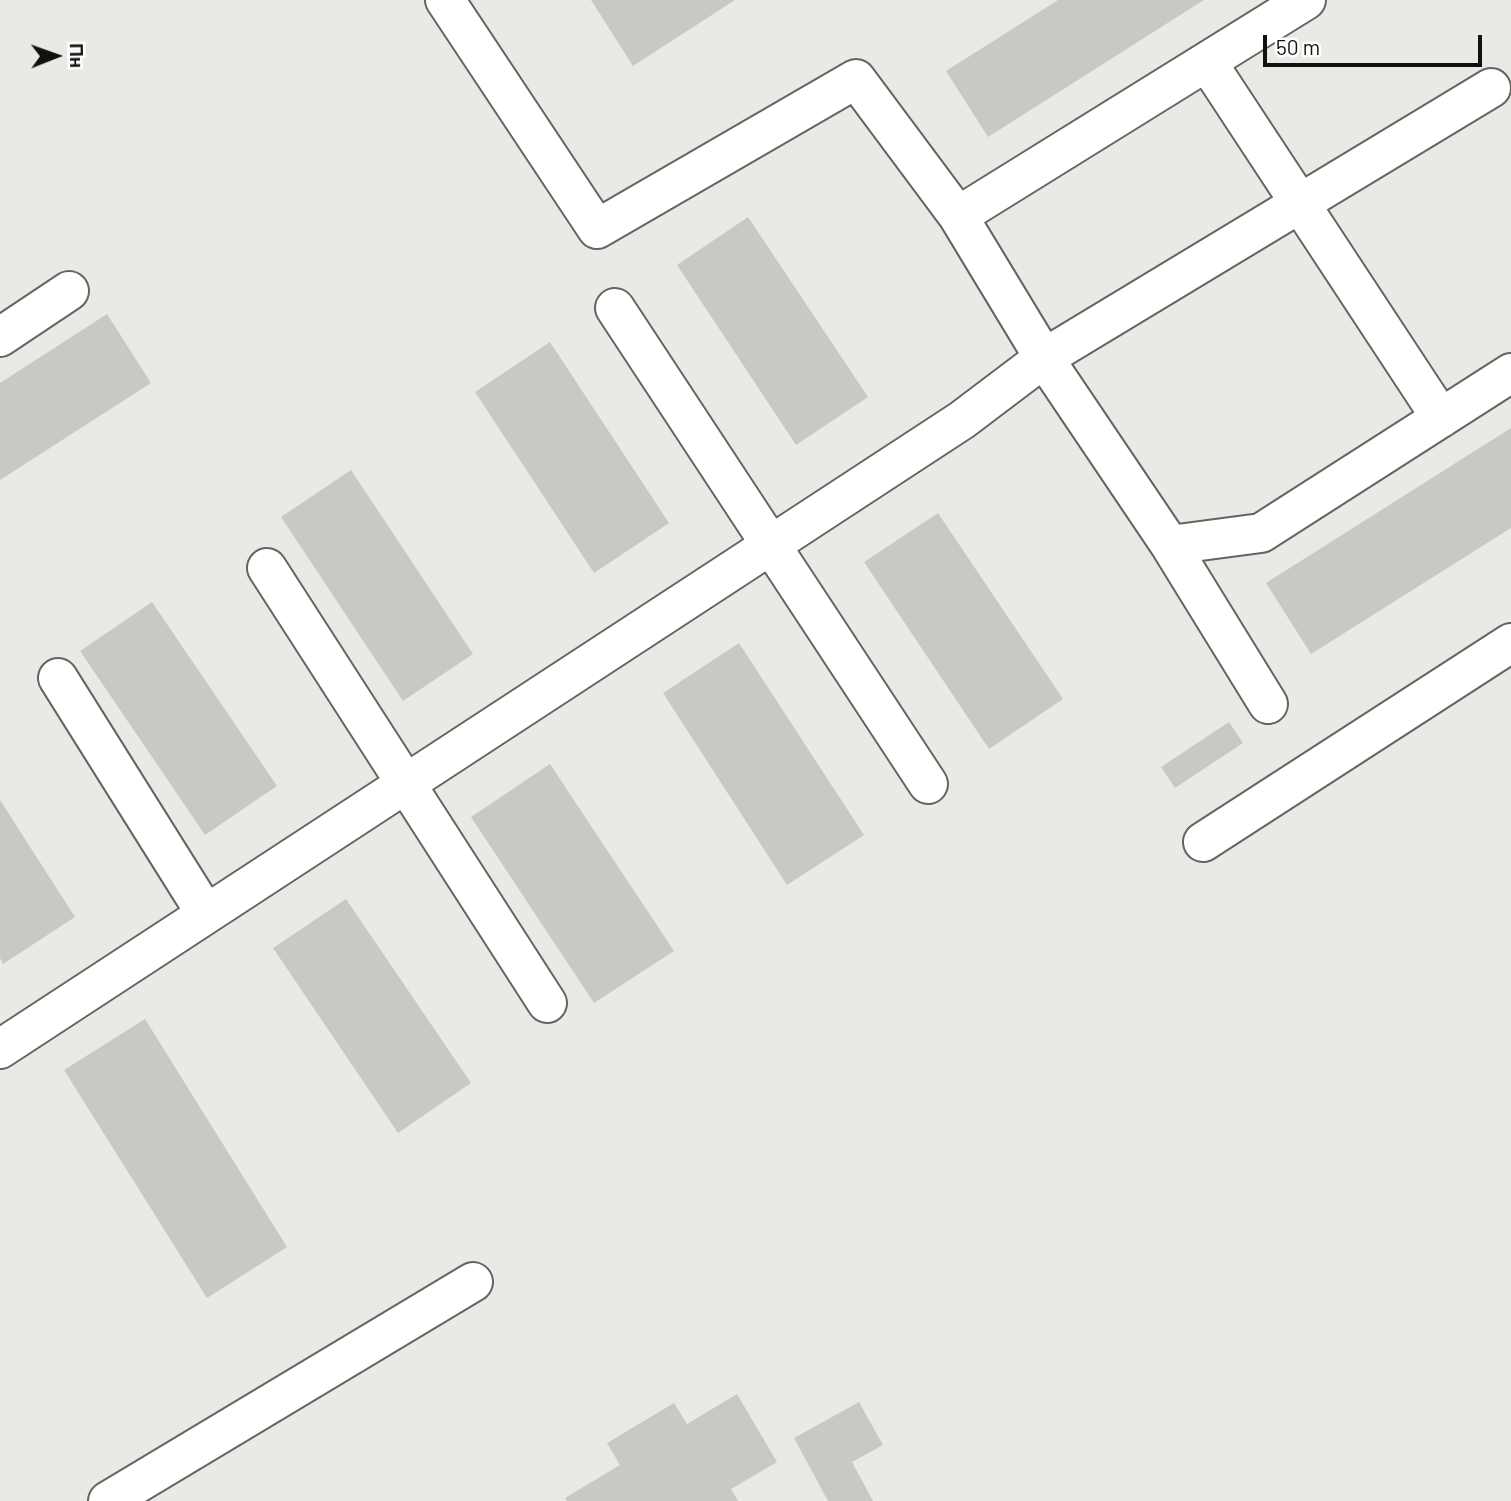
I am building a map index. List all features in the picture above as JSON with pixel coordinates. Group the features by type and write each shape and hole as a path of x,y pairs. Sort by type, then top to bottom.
{"lane":[{"path":"445,0 597,229 856,79 958,216 1044,358 1171,545 1268,704"},
{"path":"958,216 1306,0"},
{"path":"1207,62 1441,418"},
{"path":"0,1049 962,420 1044,358 1491,88"},
{"path":"0,337 69,291"},
{"path":"615,308 928,784"},
{"path":"1171,545 1261,533 1511,373"},
{"path":"267,568 547,1003"},
{"path":"1203,842 1511,643"},
{"path":"58,678 206,914"},
{"path":"108,1501 473,1282"}],"building":[{"path":"591,0 735,0 633,66"},
{"path":"1058,0 1204,0 988,137 946,71"},
{"path":"748,217 868,397 796,445 677,265"},
{"path":"107,314 151,383 0,480 0,383"},
{"path":"550,342 669,523 594,573 475,392"},
{"path":"1511,428 1511,528 1311,654 1266,583"},
{"path":"351,470 473,654 403,701 281,517"},
{"path":"938,513 1063,699 989,749 864,562"},
{"path":"152,602 277,786 205,835 80,651"},
{"path":"739,643 864,835 787,885 663,693"},
{"path":"1229,722 1243,743 1175,788 1161,767"},
{"path":"550,764 674,951 594,1003 471,817"},
{"path":"0,800 75,917 3,964 0,958"},
{"path":"346,899 471,1083 398,1133 273,948"},
{"path":"145,1019 287,1247 207,1298 64,1070"},
{"path":"737,1394 777,1462 731,1489 738,1501 567,1501 565,1498 620,1465 607,1443 674,1403 687,1424"},
{"path":"859,1402 883,1445 852,1462 873,1501 828,1501 794,1438"}]}
